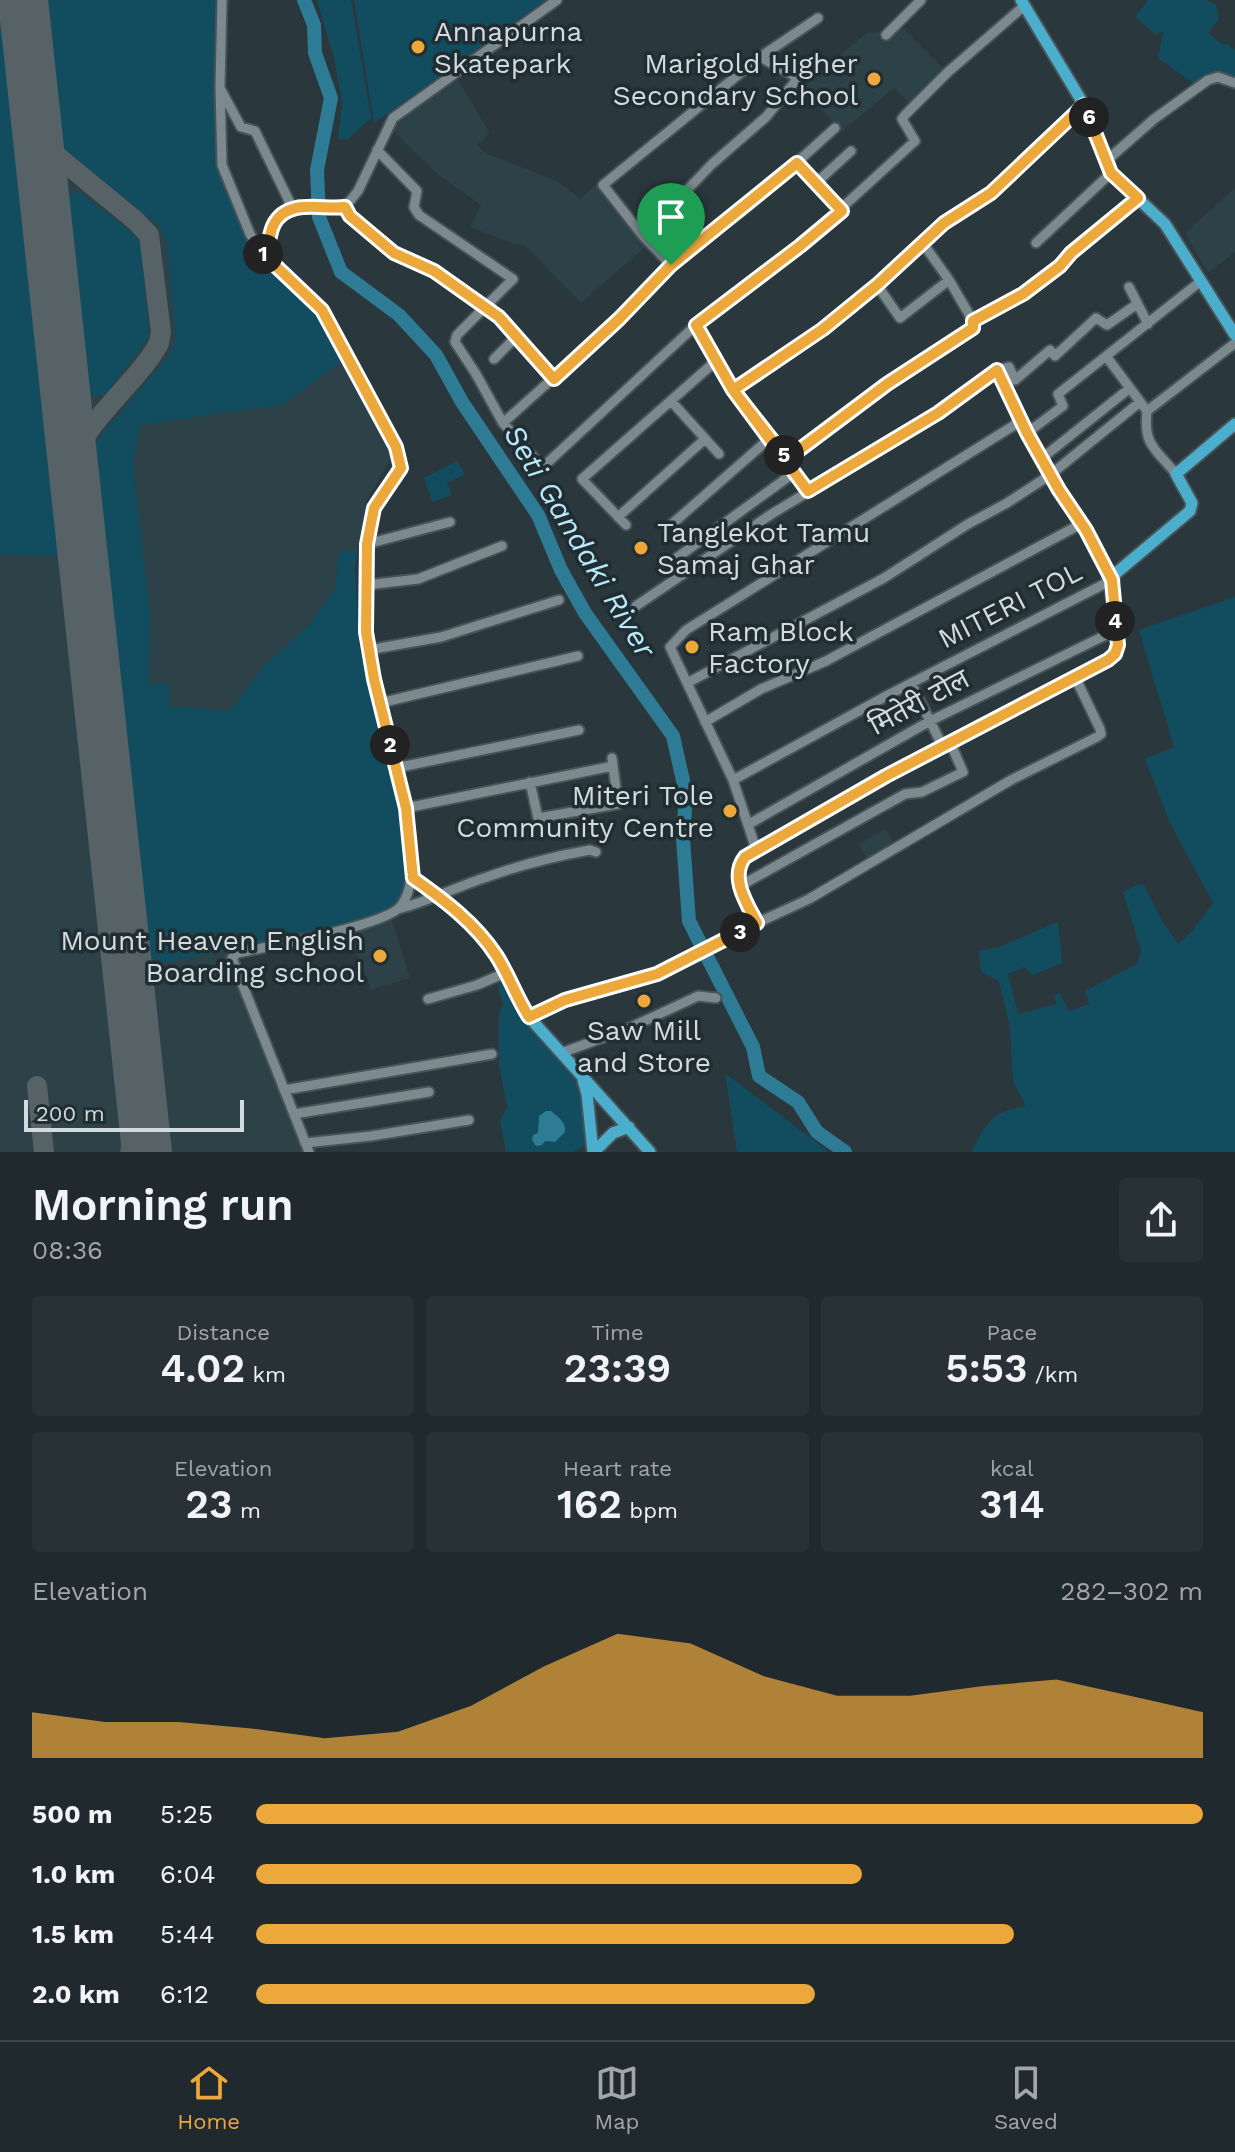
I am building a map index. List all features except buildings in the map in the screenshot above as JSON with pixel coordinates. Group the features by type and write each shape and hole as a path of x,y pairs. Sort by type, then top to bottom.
{"main road":[{"path":"1023,3 1084,105 1108,168 1165,224 1235,335"},
{"path":"1176,474 1234,428"},
{"name":"MITERI TOL","path":"1112,580 1120,569 1190,511 1192,503 1176,474"},
{"path":"1112,580 1116,630"},
{"name":"मितेरी टोल","path":"756,849 1115,654 1118,645 1116,630"},
{"path":"650,1152 529,1017 565,1000 647,978 757,923 740,886 738,865 756,849"},
{"path":"581,1076 587,1094 594,1152"},
{"path":"594,1152 613,1133 629,1127"}],"street":[{"path":"222,0 222,165 250,234 261,252 322,310 396,447 401,468 378,498 367,544 366,632 406,808 413,878 398,909"},
{"path":"344,210 358,191 393,118 557,0"},
{"path":"886,35 921,0"},
{"path":"377,150 417,191 414,207 419,215 513,279 457,335 455,342 503,423 544,466 696,325 842,211 915,141 902,119 1023,3"},
{"path":"671,265 604,188 605,182 760,57 818,18"},
{"path":"643,236 712,164 766,117 798,78 760,57"},
{"path":"1036,243 1154,119 1208,80 1218,77 1235,83"},
{"path":"220,87 241,127 255,131 293,209"},
{"path":"733,390 823,329 877,285 922,242 957,214 991,193 1084,105"},
{"path":"503,423 619,319 671,265 797,163 835,128"},
{"path":"816,183 851,151"},
{"path":"797,163 842,211"},
{"path":"973,321 1023,294 1138,198"},
{"path":"261,252 268,247 275,223 293,209 344,210 394,253 434,271 499,317 554,379"},
{"path":"787,459 900,374 973,328 973,321 949,280 922,242"},
{"path":"877,285 900,318 949,280"},
{"path":"1027,433 1063,407 1058,394 1201,281"},
{"path":"1129,287 1148,324"},
{"path":"636,606 808,491 938,413 997,370 1008,367 1015,380 1050,350 1055,356 1096,318 1107,325 1137,304"},
{"path":"696,325 733,390 808,491"},
{"path":"494,359 517,336"},
{"path":"689,682 884,578 1050,475 1235,343"},
{"path":"1106,356 1144,407 1145,430 1150,443 1176,474"},
{"path":"626,525 582,479 717,360"},
{"path":"997,370 1041,459 1112,580"},
{"path":"1041,459 1130,388"},
{"path":"671,401 719,454"},
{"path":"756,849 733,780 670,647 686,630 1021,421"},
{"path":"672,524 770,438"},
{"path":"618,517 705,439"},
{"path":"678,577 671,562 795,472"},
{"path":"367,544 450,522"},
{"path":"705,722 761,689 826,661 1081,524"},
{"path":"367,585 418,579 502,546"},
{"name":"MITERI TOL","path":"733,780 911,683 1112,580"},
{"path":"368,650 441,637 559,600"},
{"name":"मितेरी टोल","path":"749,824 930,721 1116,630"},
{"path":"380,703 578,656"},
{"path":"757,923 809,899 1011,780 1101,734 1075,677"},
{"path":"740,886 905,794 922,792 963,772 930,721 911,683"},
{"path":"396,768 579,730"},
{"path":"406,808 612,762 618,804 538,818 530,782"},
{"path":"469,1120 371,1136 333,1138 307,1147 233,963 233,955 341,930 514,868 590,850 596,852"},
{"path":"413,878 440,897 486,942 529,1017"},
{"path":"428,999 477,985 505,973"},
{"path":"561,1053 627,1029 698,996 716,998"},
{"path":"284,1090 492,1054"},
{"path":"294,1114 429,1092"}],"shaded area":[{"path":"0,0 217,0 218,163 251,248 320,313 391,448 390,460 367,500 355,568 359,646 402,814 407,860 404,886 284,941 233,949 227,958 303,1152 0,1152"},
{"path":"0,0 5,0 65,556 0,555"},
{"path":"42,0 217,0 218,163 251,248 320,313 344,359 284,404 140,425 133,465 150,615 149,685 168,683 170,706 230,711 264,666 310,624 335,588 339,551 357,551 359,646 400,796 407,860 399,902 393,908 343,927 144,967 92,447 169,355 176,340 167,242 159,226 58,144"},
{"path":"317,0 351,0 371,118 348,139 338,139 342,102 334,58"},
{"path":"354,0 545,0 374,123"},
{"path":"1148,0 1207,0 1216,5 1219,19 1208,33 1235,50 1235,76 1213,74 1193,83 1158,58 1163,32 1155,34 1135,17"},
{"name":"Marigold Higher Secondary School","path":"904,29 947,72 911,105 894,88 842,131 799,88 867,33"},
{"path":"457,78 490,133 477,145 487,154 557,181 581,199 596,184 645,247 581,303 524,245 470,227 481,205 436,173 389,127"},
{"path":"1235,188 1235,252 1208,273 1185,233"},
{"path":"79,192 133,233 141,244 149,336 107,393 100,395 90,394 82,387 62,207 68,195"},
{"path":"457,461 465,474 447,483 452,495 432,502 424,478"},
{"path":"1235,597 1235,1152 972,1152 992,1120 1005,1112 1026,1106 1013,1082 1010,1028 999,981 981,972 979,951 999,947 1058,922 1062,963 1033,975 1024,967 1008,974 1018,1014 1057,1004 1054,996 1060,993 1069,1011 1089,1004 1085,991 1137,964 1141,951 1123,892 1144,885 1178,944 1213,903 1170,823 1145,759 1174,747 1139,630"},
{"path":"886,829 896,847 869,862 859,844"},
{"name":"Mount Heaven English Boarding school","path":"391,917 410,978 371,990 349,935"},
{"path":"501,981 530,1027 577,1083 588,1138 584,1146 573,1152 506,1152 500,1121 507,1107 499,1065 499,1013 503,1005 498,988"},
{"path":"725,1073 829,1152 737,1152"},
{"path":"551,1111 561,1120 565,1132 555,1142 545,1141 536,1146 533,1135 538,1133 539,1116"}],"waterway":[{"name":"Seti Gandaki River","path":"304,0 314,25 315,53 331,98 317,170 319,217 341,272 399,315 436,355 462,402 538,515 561,570 585,613 673,736 686,794 683,839 689,921 753,1047 759,1076 798,1102 817,1132 845,1152"}],"taxiway":[{"path":"37,131 52,152 149,235 161,332 159,343 150,358 87,433 73,465"},
{"path":"37,1086 44,1152"},
{"path":"130,1152 140,1140 143,1120"}],"runway":[{"path":"23,0 147,1152"}],"place":[{"name":"Annapurna Skatepark","path":"418,47"},
{"name":"Marigold Higher Secondary School","path":"874,79"},
{"name":"Tanglekot Tamu Samaj Ghar","path":"641,548"},
{"name":"Ram Block Factory","path":"692,647"},
{"name":"Miteri Tole Community Centre","path":"730,811"},
{"name":"Mount Heaven English Boarding school","path":"380,956"},
{"name":"Saw Mill and Store","path":"644,1001"}],"route":[{"path":"671,265 554,379 499,317 434,271 394,253 350,216 345,207 293,209 275,223 268,247 261,252 322,310 396,447 401,468 378,498 367,544 366,632 374,679 406,808 413,878 449,904 486,942 502,965 517,1000 529,1017 565,1000 657,974 757,923 737,874 738,865 745,857 886,776 1108,660 1115,654 1118,645 1112,580 1086,530 1027,433 997,370 938,413 808,491 733,390 823,329 877,285 944,223 991,193 1084,105 1111,173 1138,198 1023,294 980,316 973,321 975,327 913,365 787,459 733,390 696,325 842,211 797,163 753,202 671,265"}]}
